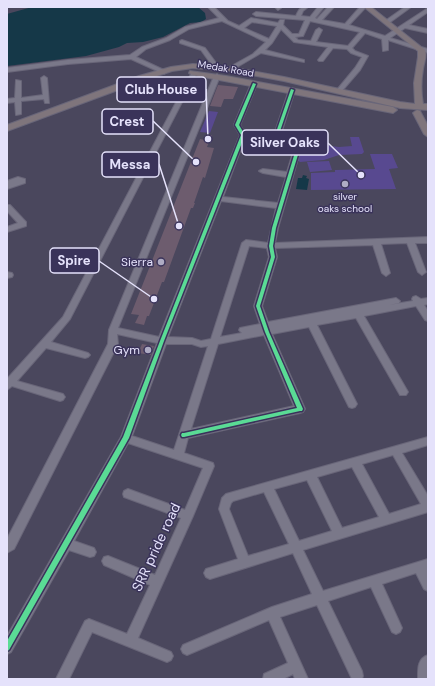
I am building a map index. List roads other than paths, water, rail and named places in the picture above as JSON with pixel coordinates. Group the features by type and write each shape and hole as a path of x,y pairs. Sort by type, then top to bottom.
{"main road":[{"path":"367,7 386,22 401,29 424,49 419,69 417,99 424,111 428,134"},
{"name":"Medak Road","path":"7,128 164,72 187,67 216,67 230,69 339,91 424,111"},
{"path":"100,99 136,82 171,72 203,69 249,76 424,111"},
{"path":"82,100 100,99 169,74 204,71 348,100 424,111"},
{"name":"Medak Road","path":"7,132 100,99 185,73 217,76 372,107 424,111"}],"street":[{"path":"211,7 226,22 270,42"},
{"path":"298,17 301,10 305,7"},
{"path":"291,36 301,35 310,19 321,7"},
{"path":"319,20 331,7"},
{"path":"346,26 363,7"},
{"path":"386,22 408,7"},
{"path":"385,39 426,12"},
{"path":"256,14 319,20 346,26 385,39 424,49"},
{"path":"270,22 272,15"},
{"path":"230,69 262,51 270,42 284,16"},
{"path":"132,57 136,52 156,42 166,40 187,28 204,22 223,19"},
{"path":"240,28 251,20 270,22 280,25 296,41 349,48 353,52 365,56 358,69 339,91"},
{"path":"401,29 428,31"},
{"path":"313,43 319,30"},
{"path":"349,48 363,32"},
{"path":"385,39 385,50"},
{"path":"182,42 203,49 216,67"},
{"path":"321,60 332,45"},
{"path":"262,51 302,61"},
{"path":"7,70 68,62 132,57 164,72"},
{"path":"60,397 9,384 66,319 194,73"},
{"path":"7,548 10,545 113,344 113,330 217,76"},
{"path":"7,101 47,100 44,78"},
{"path":"18,81 18,114"},
{"path":"7,648 126,438 162,341 220,198 243,135 237,125 254,84"},
{"path":"184,435 300,409 266,329 258,306 273,258 271,246 274,228 298,148 275,141 292,90"},
{"path":"263,171 290,175"},
{"path":"7,184 18,180 22,181 7,187"},
{"path":"220,198 281,206"},
{"path":"7,206 23,224 7,230"},
{"path":"410,240 422,272"},
{"path":"126,438 178,455 246,243 271,246 428,240"},
{"path":"376,242 386,274"},
{"path":"113,330 162,341 192,341 201,344 215,338 421,300 428,295"},
{"path":"421,300 428,318"},
{"path":"356,311 403,392"},
{"path":"310,320 352,404"},
{"path":"44,344 85,355"},
{"path":"245,563 224,508 226,501 230,497 428,441"},
{"path":"210,573 428,507 395,450"},
{"name":"SRR pride road","path":"130,641 188,516 209,466 178,455"},
{"path":"355,462 386,520"},
{"path":"310,474 339,534"},
{"path":"267,486 357,676"},
{"path":"128,494 188,516"},
{"path":"66,544 90,552"},
{"path":"108,561 157,582"},
{"path":"187,649 272,613 424,565 428,585"},
{"path":"374,580 396,628"},
{"path":"272,613 302,679"},
{"path":"62,679 89,625 167,656"},
{"path":"424,679 424,666 428,661"},
{"path":"269,679 296,666"}],"water":[{"path":"32,7 198,7 205,13 206,19 201,22 190,23 163,37 143,42 127,43 119,47 86,56 7,66 7,14"},
{"path":"303,175 307,176 306,178 309,179 307,190 296,189 298,178 302,178"}],"place":[{"name":"Club House","path":"208,139"},
{"name":"Crest","path":"196,162"},
{"name":"Silver Oaks","path":"361,175"},
{"name":"silver oaks school","path":"345,184"},
{"name":"Messa","path":"179,226"},
{"name":"Sierra","path":"161,262"},
{"name":"Spire","path":"154,299"},
{"name":"Gym","path":"148,350"}]}
